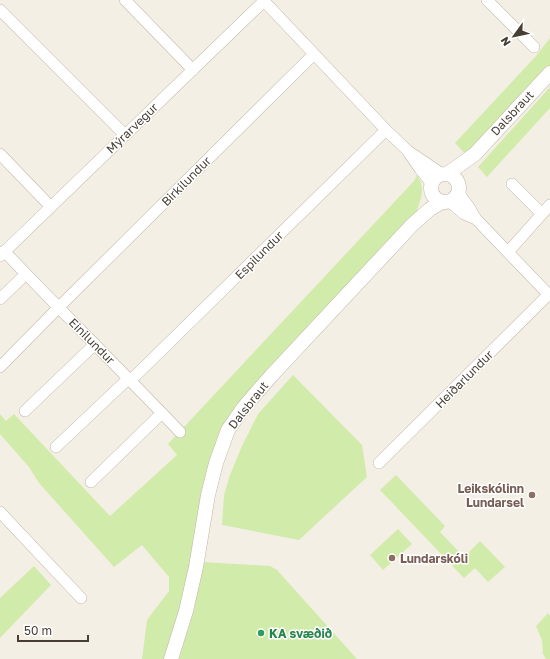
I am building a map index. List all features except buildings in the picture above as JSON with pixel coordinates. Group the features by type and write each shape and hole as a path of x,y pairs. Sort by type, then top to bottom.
{"street":[{"path":"125,0 193,70"},
{"path":"264,0 386,130 438,180"},
{"name":"Mýrarvegur","path":"2,254 264,0"},
{"path":"487,0 534,47"},
{"path":"0,10 125,135"},
{"name":"Birkilundur","path":"0,367 314,54"},
{"name":"Dalsbraut","path":"412,225 438,180 475,154 550,72"},
{"name":"Espilundur","path":"56,447 130,379 386,130"},
{"path":"0,154 51,207"},
{"name":"Dalsbraut","path":"171,659 186,611 196,567 208,495 216,463 228,430 244,407 271,376 412,225 430,209 452,195 475,154"},
{"path":"438,180 454,178 452,195 464,214 476,219 549,295"},
{"path":"438,180 433,195 439,200 452,195"},
{"path":"512,184 542,214"},
{"path":"508,252 550,205"},
{"name":"Einilundur","path":"2,254 26,274 180,432"},
{"path":"0,299 26,274"},
{"name":"Heiðarlundur","path":"379,463 549,295"},
{"path":"25,411 95,344"},
{"path":"91,482 162,413"},
{"path":"0,512 81,598"}],"green space":[{"path":"550,38 550,66 468,157 455,143 536,56"},
{"path":"550,87 550,108 487,177 478,167"},
{"path":"417,175 420,180 422,194 416,213 224,426 179,616 166,659 142,659 147,620 169,591 169,577 142,545 114,567 39,483 29,467 0,434 0,414 6,421 14,414 110,516 177,455 168,444 414,181"},
{"path":"293,375 362,445 367,477 299,540 222,525 224,495 230,475 242,446 258,414"},
{"path":"396,475 445,526 440,532 464,557 480,541 505,567 488,582 475,568 464,578 380,490"},
{"path":"398,529 412,544 383,570 370,555"},
{"name":"KA svæðið","path":"203,562 270,566 277,570 357,659 179,659 194,610"},
{"path":"34,566 51,585 0,638 0,598"},
{"path":"548,613 550,616 550,659 546,659 543,654 542,640 536,626"}],"place":[{"name":"Leikskólinn Lundarsel","path":"532,495"},
{"name":"Lundarskóli","path":"392,558"},
{"name":"KA svæðið","path":"261,633"}]}
